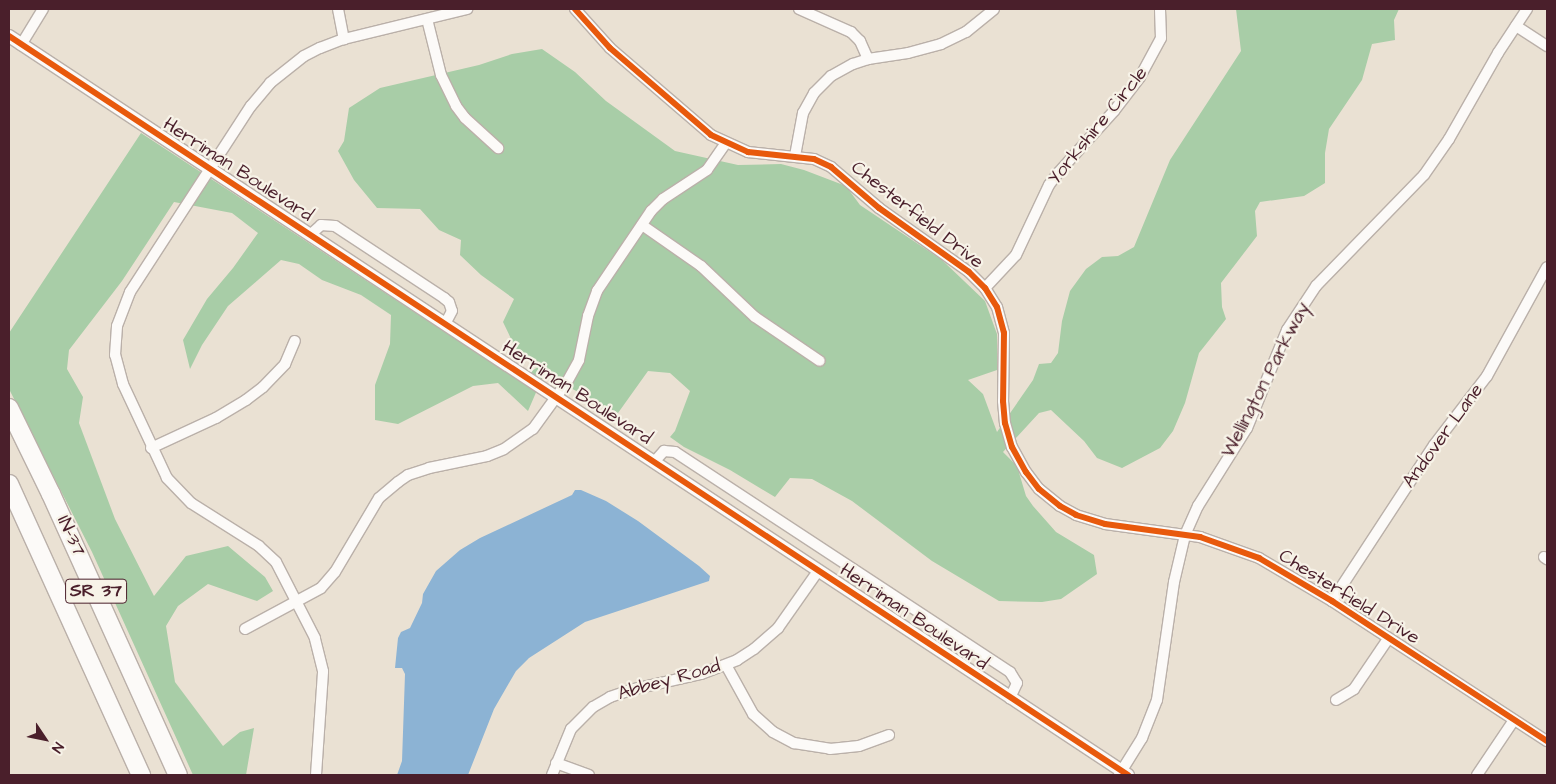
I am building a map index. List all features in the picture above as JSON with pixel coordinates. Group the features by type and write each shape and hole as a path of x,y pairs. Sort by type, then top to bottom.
{"highway":[{"name":"IN-37","path":"9,408 52,494 178,775"},
{"name":"IN-37","path":"9,484 141,775"}],"street":[{"path":"21,45 43,9"},
{"path":"338,9 344,39"},
{"path":"316,775 323,671 315,638 282,571 268,553 184,498 167,478 151,448 117,366 114,346 117,326 130,292 251,106 270,83 304,56 344,39 467,9"},
{"name":"Chesterfield Drive","path":"575,9 610,48 711,134 726,143 762,155 795,156 814,159 839,172 879,208 969,272 985,288 997,307 1004,333 1003,401 1007,431 1018,460 1039,489 1060,506 1089,520 1127,528 1200,537 1259,558 1332,601 1547,741"},
{"path":"799,9 851,32 860,41 868,59"},
{"path":"795,156 801,120 814,93 832,76 853,64 868,59 908,53 941,44 966,32 994,9"},
{"name":"Yorkshire Circle","path":"985,288 1016,255 1049,185 1114,111 1140,77 1161,38 1160,9"},
{"name":"Wellington Parkway","path":"1123,774 1142,738 1157,700 1174,582 1184,535 1198,506 1247,428 1288,330 1308,297 1424,175 1449,139 1527,9"},
{"path":"428,18 441,75 456,106 465,118 498,148"},
{"path":"1516,26 1547,46"},
{"name":"Herriman Boulevard","path":"9,36 1123,774"},
{"path":"244,629 298,602 329,580 370,511 388,490 408,475 504,449 533,429 556,398 582,354 593,299 642,225 656,205 707,170 726,143"},
{"path":"310,235 321,225 335,226 436,292 449,302 451,307 451,315 445,324"},
{"path":"642,225 701,266 755,317 820,361"},
{"name":"Andover Lane","path":"1332,601 1434,445 1487,376 1547,267"},
{"path":"151,448 216,418 246,400 282,368 294,341"},
{"path":"654,462 664,451 675,452 977,650 1015,676 1016,689 1010,698"},
{"name":"Abbey Road","path":"552,775 571,729 600,702 630,690 701,674 726,665 754,650 778,628 818,571"},
{"path":"1336,700 1354,689 1388,639"},
{"path":"726,665 753,714 773,732 794,743 830,750 859,746 889,734"},
{"path":"1477,775 1514,720"},
{"path":"556,763 589,775"}],"green space":[{"path":"1236,9 1399,9 1394,20 1395,40 1372,44 1362,80 1329,129 1325,153 1325,183 1304,196 1260,202 1255,211 1257,236 1221,283 1222,307 1226,319 1199,353 1185,403 1173,431 1160,448 1122,468 1097,458 1084,441 1051,410 1039,413 1003,452 1017,466 1026,496 1033,506 1056,532 1094,555 1097,574 1061,599 1042,602 999,601 932,561 852,501 812,479 790,478 775,497 730,470 684,447 670,437 675,431 690,391 670,373 648,371 618,413 544,374 528,411 498,383 473,386 398,424 375,420 375,385 390,344 391,315 361,295 322,280 299,264 281,260 228,306 202,345 190,369 183,340 207,299 233,268 258,233 232,213 174,202 122,281 69,350 67,369 83,397 79,423 115,519 154,596 186,556 228,546 265,577 273,591 257,601 208,584 178,606 166,626 175,682 223,746 240,732 254,728 246,775 193,775 92,552 9,389 9,333 141,133 518,380 541,365 516,349 503,322 514,299 481,275 460,255 461,240 439,230 420,209 377,208 354,180 338,151 344,141 349,108 380,88 479,65 512,54 542,49 575,72 606,101 675,151 738,165 781,164 804,170 846,186 860,205 942,260 985,301 997,334 997,370 968,380 983,394 997,432 1033,380 1039,364 1051,363 1058,353 1062,321 1070,291 1086,269 1102,257 1118,256 1134,247 1170,160 1241,51"}],"water":[{"path":"575,490 581,490 606,501 638,521 699,566 710,576 709,581 585,622 529,658 516,671 494,709 468,775 397,775 402,761 405,674 402,668 395,668 398,638 401,632 410,628 422,603 423,594 436,571 460,550 480,538 572,495"}],"cycle path":[{"path":"575,9 610,48 711,135 748,152 814,159 831,167 879,208 969,272 985,288 997,307 1004,333 1003,401 1005,423 1012,447 1026,472 1039,489 1060,506 1076,515 1105,524 1200,537 1259,558 1332,601 1547,741"},
{"path":"9,36 1128,775"}]}
